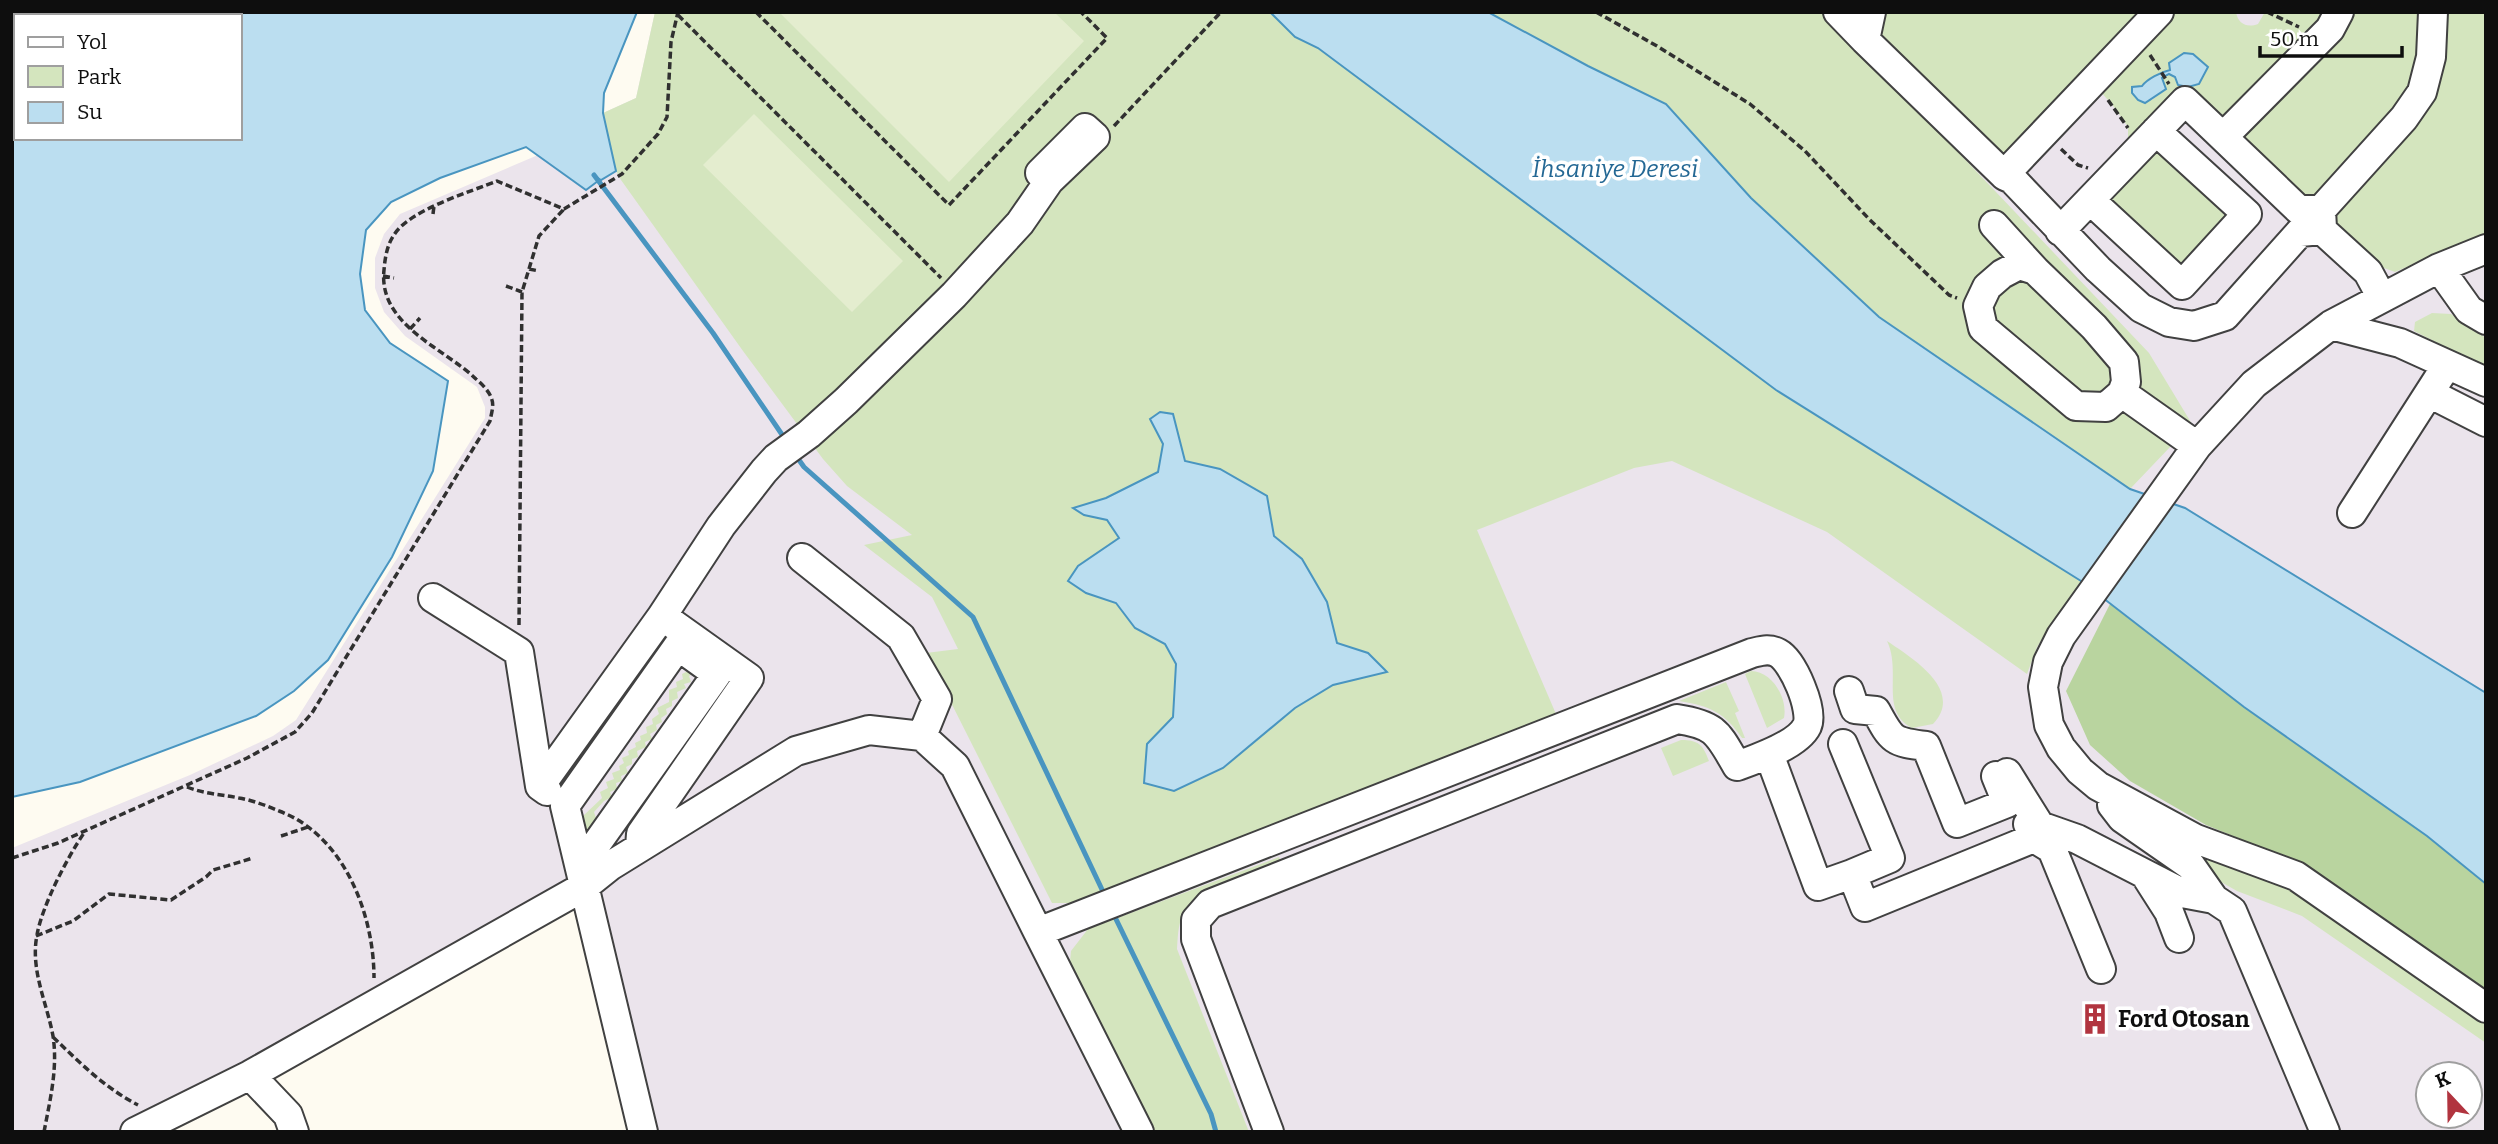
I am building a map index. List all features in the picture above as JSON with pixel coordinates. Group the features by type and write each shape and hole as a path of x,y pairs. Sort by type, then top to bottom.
{"street":[{"path":"1838,12 2004,175 2012,179 2060,231 2141,308 2169,322 2194,326 2225,316 2404,118 2422,92 2431,57 2433,12"},
{"path":"1865,40 1871,12"},
{"path":"2004,175 2159,12"},
{"path":"2222,137 2330,29 2339,12"},
{"path":"2060,231 2185,101 2368,272 2382,299"},
{"path":"2090,200 2182,285 2246,214 2156,131"},
{"path":"540,786 662,616 721,526 776,458 846,401 956,293 1020,223 1049,181 1095,137"},
{"path":"1994,225 2035,270 2094,327 2124,362 2126,382 2122,393 2106,407 2076,406 1983,328 1978,306 1987,287 2002,274 2019,265 2035,270"},
{"path":"2325,1132 2232,911 2214,899 2191,866 2122,818 2098,786 2074,763 2049,724 2043,687 2049,662 2061,636 2197,446 2254,384 2331,326 2439,268 2486,249"},
{"path":"2439,268 2469,310 2486,320"},
{"path":"2331,326 2400,343 2486,382"},
{"path":"2352,513 2447,365"},
{"path":"2122,393 2197,446"},
{"path":"2429,393 2486,422"},
{"path":"802,558 901,637 937,699 922,737"},
{"path":"433,598 519,652 540,786 565,806 643,1132"},
{"path":"640,847 641,834 749,678 662,616"},
{"path":"565,806 678,646 717,674 582,876"},
{"path":"1038,932 1752,653 1768,650 1780,654 1790,664 1810,713 1807,727 1798,738 1769,754 1737,766 1718,734 1701,723 1677,719 1210,905 1196,920 1196,939 1269,1132"},
{"path":"1849,691 1855,709 1876,711 1888,732 1898,742 1926,746 1958,822 2007,803"},
{"path":"142,1121 250,1075 582,876 610,866 796,751 869,730 922,737 955,766 1139,1132"},
{"path":"1769,754 1818,886 1890,858 1843,744"},
{"path":"2101,969 2052,849 2034,838 2025,817 2007,803 2002,774 2040,826 2077,839 2182,893 2214,899"},
{"path":"2098,786 2196,839 2296,876 2486,1008"},
{"path":"1852,874 1865,906 2034,838"},
{"path":"2145,873 2169,912 2179,938"},
{"path":"250,1075 288,1115 294,1132"}],"path":[{"path":"756,12 949,205 1107,38 1081,12"},
{"path":"1095,137 1106,134 1221,12"},
{"path":"1596,12 1750,104 1805,151 1870,219 1949,295 1978,306"},
{"path":"2267,12 2320,37"},
{"path":"519,652 522,292 539,236 564,209 622,174 658,134 667,117 671,41 678,14"},
{"path":"678,14 956,293"},
{"path":"2162,72 2165,77"},
{"path":"2093,83 2128,128 2128,136"},
{"path":"2045,134 2078,165 2097,170"},
{"path":"12,858 85,831 247,758 295,732 312,713 491,421 493,400 485,388 472,375 410,329 390,305 383,276 386,254 395,233 421,212 497,181 564,209"},
{"path":"433,214 434,206"},
{"path":"529,269 539,271"},
{"path":"383,276 394,278"},
{"path":"506,286 522,292"},
{"path":"410,329 420,318"},
{"path":"185,786 206,794 240,798 283,812 308,827 334,852 354,882 365,918 374,961 374,987"},
{"path":"281,836 308,827"},
{"path":"44,1132 54,1078 53,1037 37,979 36,936 53,891 85,831"},
{"path":"36,936 73,920 109,894 171,900 206,877 212,870 253,858"},
{"path":"53,1037 116,1093 142,1121"}],"shaded area":[{"name":"Ford Otosan","path":"655,12 1270,12 1295,37 1407,12 2486,12 2486,1132 643,1132 585,886 128,1132 12,1132 12,848 190,775 273,736 296,720 485,418 485,407 477,387 405,336 384,312 375,288 375,258 384,234 400,214 538,155 586,190 616,171 603,113 636,98"}],"green space":[{"path":"655,12 1270,12 1295,37 1318,48 1776,390 2081,581 2037,647 2027,674 1827,532 1672,461 1634,468 1477,530 1556,714 1075,903 1052,903 926,653 958,649 932,597 864,545 912,535 847,486 823,459 616,171 603,113 636,98"},
{"path":"779,12 1054,12 1084,41 949,182"},
{"path":"1488,12 1825,12 2149,353 2192,424 2130,489 1879,317 1751,198 1666,104"},
{"path":"1828,12 2148,12 2006,168"},
{"path":"2159,12 2236,12 2241,22 2250,25 2258,24 2265,12 2486,12 2486,233 2395,272 2384,268 2374,273 2185,101 2156,131 2247,214 2182,285 2090,200 2128,144 2128,127 2093,83","holes":["2170,70 2188,87 2169,74 2162,78 2166,89 2152,100 2133,87 2142,86 2155,76"]},
{"path":"754,114 903,261 852,312 703,165"},
{"path":"2432,313 2451,314 2486,338 2486,368 2414,331 2415,322"},
{"path":"2110,604 2244,707 2427,836 2486,884 2486,992 2299,863 2206,825 2130,781 2090,745 2066,691"},
{"path":"1887,641 1921,666 1939,687 1943,699 1941,711 1933,724 1912,728 1902,721 1896,712 1893,665"},
{"path":"688,666 694,673 689,676 691,682 684,684 686,688 677,692 678,698 666,709 667,714 661,718 662,722 656,725 657,730 650,734 652,739 645,742 646,747 637,751 638,757 632,759 632,764 626,767 628,773 621,776 622,781 616,783 617,789 610,792 612,797 594,812 599,827 589,834 583,829 583,816 602,798 600,792 608,788 606,782 614,779 612,773 620,770 619,766 624,763 622,758 636,747 635,743 641,740 640,736 647,733 646,727 653,724 652,719 659,714 657,708 669,702 669,690 677,687 676,682 683,679 682,674 688,671"},
{"path":"1751,671 1766,676 1781,694 1784,718 1767,728 1745,674"},
{"path":"1726,682 1739,711 1735,713 1745,738 1715,712 1679,701"},
{"path":"1681,740 1700,744 1709,761 1673,776 1661,748"},
{"path":"2189,847 2293,888 2486,1021 2486,1043 2302,916 2237,891 2214,878"},
{"path":"1279,857 1281,862 1231,881 1194,900 1184,912 1178,933 1177,949 1249,1132 1151,1132 1070,962 1071,951 1088,929"}],"water":[{"path":"12,12 637,12 604,93 603,113 616,171 601,180 596,177 598,181 586,190 526,147 440,178 391,202 366,230 360,274 365,310 390,343 448,381 433,471 392,557 328,660 294,691 256,716 80,782 12,797"},
{"name":"İhsaniye Deresi","path":"1270,12 1488,12 1666,104 1751,198 1879,317 2130,489 2185,508 2486,693 2486,884 2427,836 2244,707 2081,581 1776,390 1318,48 1295,37"},
{"path":"2184,53 2193,54 2208,67 2199,84 2188,87 2178,85 2175,77 2169,74 2162,78 2166,89 2145,103 2138,100 2132,93 2132,87 2142,86 2154,76 2170,70 2169,63"},
{"path":"1160,412 1173,414 1185,461 1220,469 1267,496 1274,536 1302,559 1327,602 1337,643 1368,653 1387,672 1333,685 1295,708 1223,768 1174,791 1144,783 1147,744 1173,717 1176,664 1165,644 1135,628 1116,603 1086,593 1068,581 1078,566 1119,538 1107,520 1084,515 1073,508 1106,498 1158,472 1163,444 1150,419"}],"waterway":[{"path":"594,175 713,333 785,439"},
{"path":"794,453 804,467 973,617 1106,898"},
{"path":"1113,913 1211,1114 1216,1132"}],"place":[{"name":"Ford Otosan","path":"2095,1019"}]}
